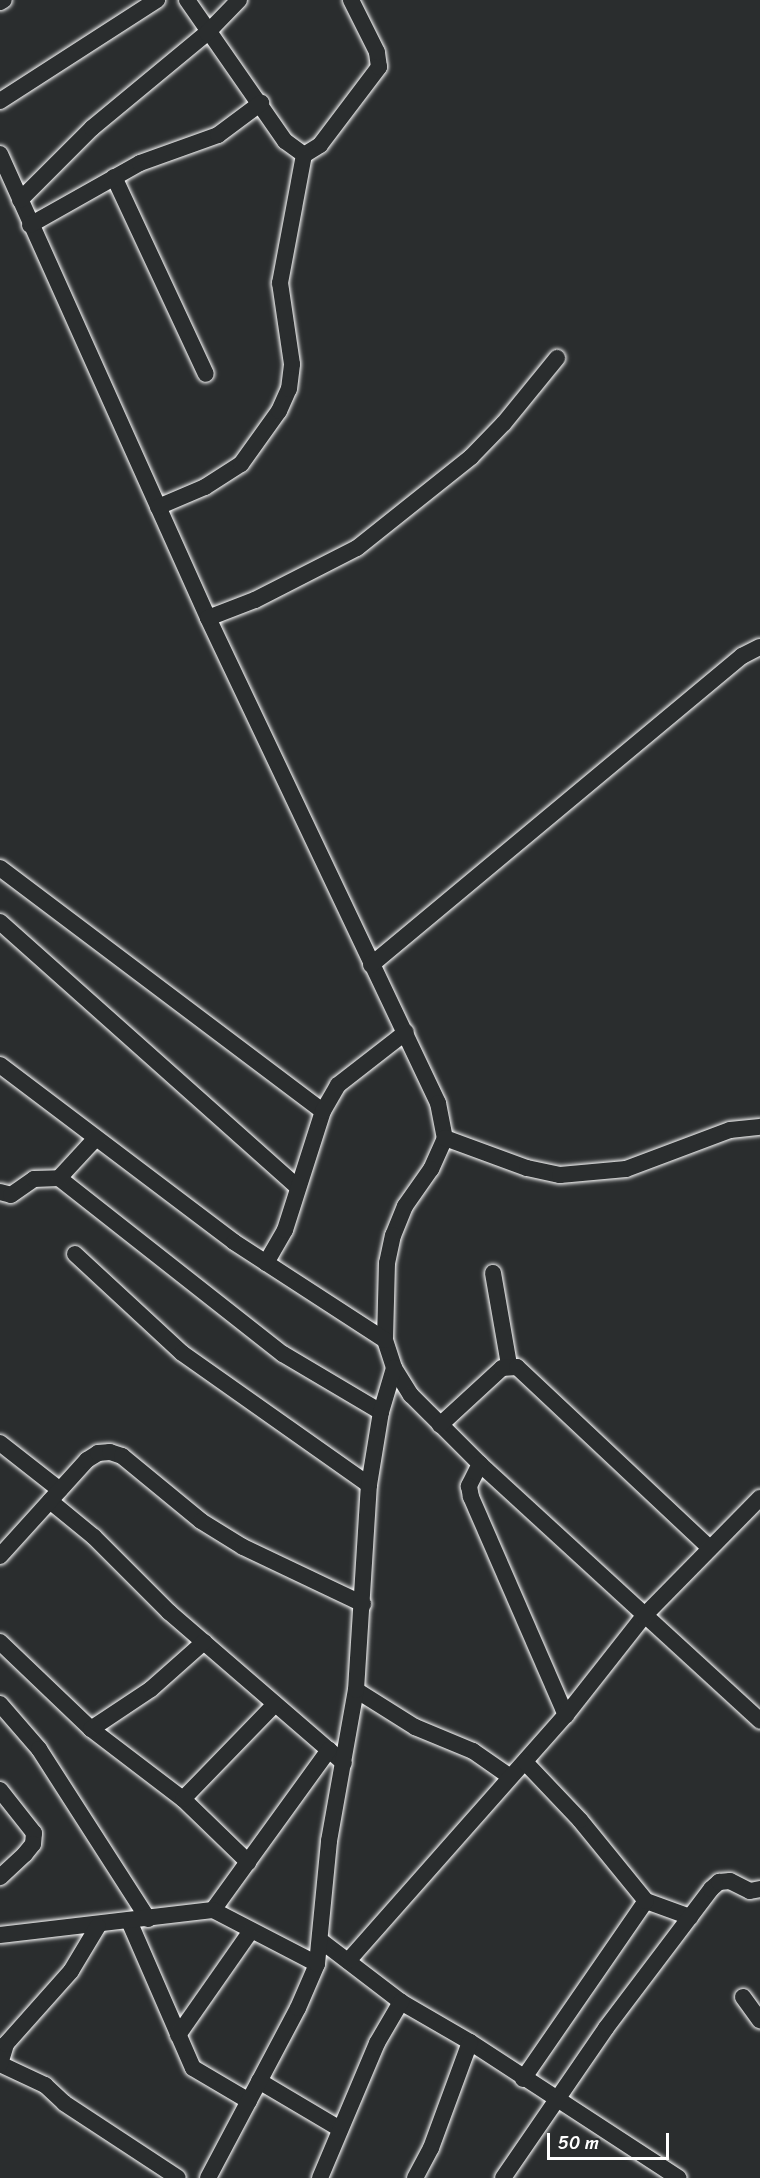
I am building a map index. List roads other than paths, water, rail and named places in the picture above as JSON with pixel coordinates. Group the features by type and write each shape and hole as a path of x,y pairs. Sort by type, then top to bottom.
{"street":[{"path":"0,2 4,0"},
{"path":"0,101 157,0"},
{"path":"187,0 207,33 261,103 285,141 304,155"},
{"path":"20,200 92,128 207,33 239,0"},
{"path":"158,507 206,487 241,464 279,411 289,389 292,364 280,283 304,155 320,145 379,67 377,52 351,0"},
{"path":"30,225 141,163 218,135 261,103"},
{"path":"0,154 208,618 438,1103 445,1138 431,1169 414,1194 393,1235 387,1263 385,1340 394,1368 440,1425 480,1464 643,1617 760,1721"},
{"path":"114,177 206,374"},
{"path":"208,618 255,600 357,548 471,457 504,423 557,358"},
{"path":"371,965 742,656 760,646"},
{"path":"0,868 323,1111"},
{"path":"0,922 297,1187"},
{"path":"266,1263 285,1230 323,1111 338,1085 406,1032"},
{"path":"0,1065 266,1263 385,1340"},
{"path":"445,1138 527,1168 560,1174 626,1168 730,1130 760,1127"},
{"path":"59,1178 96,1138"},
{"path":"0,1192 11,1195 34,1179 59,1178 283,1354 381,1412"},
{"path":"75,1254 182,1353 369,1485"},
{"path":"493,1273 510,1365"},
{"path":"440,1425 510,1365"},
{"path":"510,1365 523,1371 709,1547"},
{"path":"208,2178 317,1964 329,1841 356,1690 369,1485 381,1412 394,1368"},
{"path":"0,1443 204,1642 344,1763"},
{"path":"0,1556 55,1495 98,1453 122,1456 201,1521 243,1547 363,1604"},
{"path":"480,1464 469,1486 471,1497 566,1715"},
{"path":"348,1961 509,1776 525,1762 566,1715 643,1617 709,1547 760,1498"},
{"path":"0,1641 91,1729 183,1799 248,1862"},
{"path":"91,1729 151,1689 204,1642"},
{"path":"356,1690 415,1727 473,1751 509,1776"},
{"path":"0,1704 39,1749 148,1919"},
{"path":"183,1799 275,1704"},
{"path":"213,1910 329,1750"},
{"path":"525,1762 580,1820 646,1901 690,1917"},
{"path":"0,1790 34,1833 29,1849 0,1877"},
{"path":"503,2178 555,2100 690,1917 719,1882 730,1881 750,1891 760,1889"},
{"path":"523,2079 646,1901"},
{"path":"0,1935 98,1926 213,1910 250,1932 317,1964"},
{"path":"129,1921 193,2068 249,2101"},
{"path":"98,1926 71,1971 6,2044 0,2064 45,2085 64,2103 178,2178"},
{"path":"178,2035 250,1932"},
{"path":"320,1940 402,2002 470,2042 555,2100 679,2178"},
{"path":"743,1996 760,2020"},
{"path":"320,2178 377,2043 402,2002"},
{"path":"415,2178 431,2148 470,2042"},
{"path":"259,2081 340,2129"}]}
